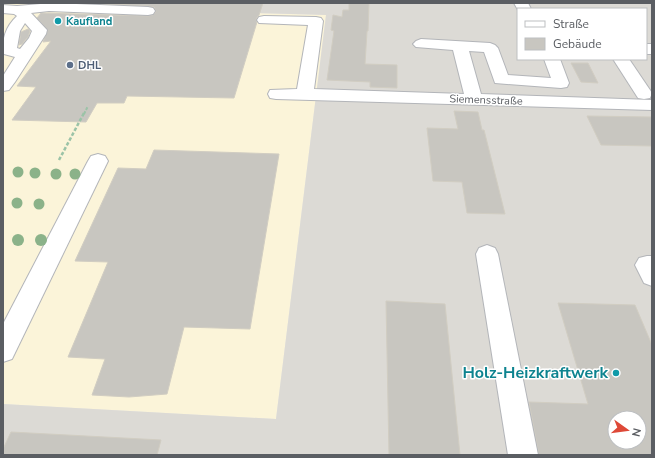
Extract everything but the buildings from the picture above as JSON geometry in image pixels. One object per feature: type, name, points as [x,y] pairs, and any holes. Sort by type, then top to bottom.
[{"type":"street","points":[[15,12],[49,7],[148,11]]},
{"type":"street","points":[[3,86],[13,76],[22,59],[38,36],[40,30],[15,12]]},
{"type":"street","points":[[15,12],[19,20],[13,28],[9,51],[22,59]]},
{"type":"street","points":[[269,23],[316,21],[313,95]]},
{"type":"street","points":[[421,44],[490,48],[502,80],[561,83],[552,60]]},
{"type":"street","points":[[460,47],[474,100]]},
{"type":"street","points":[[622,60],[648,100]]},
{"type":"street","name":"Siemensstraße","points":[[276,94],[474,100],[648,100]]},
{"type":"street","points":[[3,350],[98,161]]},
{"type":"street","points":[[487,254],[523,455]]},
{"type":"street","points":[[652,265],[647,265],[652,276]]},
{"type":"path","points":[[59,160],[88,106]]},
{"type":"shaded area","points":[[3,3],[188,3],[185,11],[326,15],[276,419],[3,404]]},
{"type":"shaded area","points":[[188,3],[652,3],[652,455],[3,455],[3,404],[276,419],[326,15],[184,11]]},
{"type":"place","name":"Kaufland","points":[[58,21]]},
{"type":"place","name":"DHL","points":[[70,65]]},
{"type":"place","name":"Holz-Heizkraftwerk","points":[[616,373]]}]
